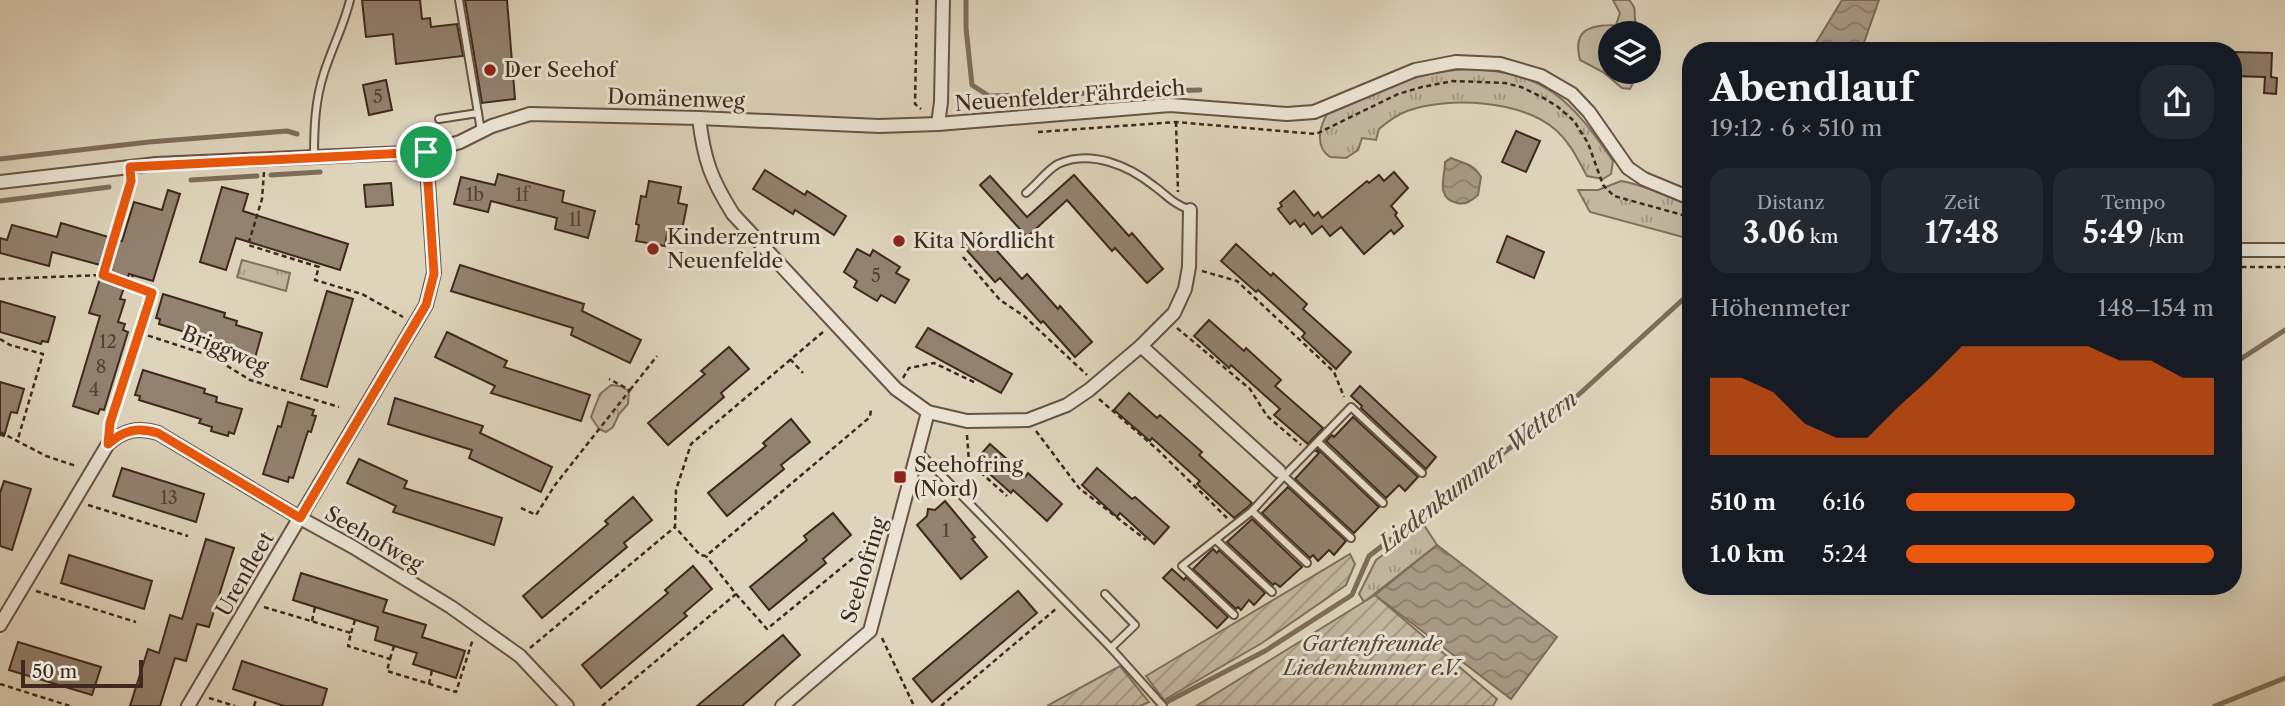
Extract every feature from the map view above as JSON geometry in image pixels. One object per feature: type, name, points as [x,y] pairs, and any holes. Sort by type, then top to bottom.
[{"type":"street","points":[[938,124],[943,0]]},
{"type":"street","name":"Neuenfelder Fährdeich","points":[[938,124],[1170,105],[1287,114],[1314,112],[1415,70],[1456,62],[1500,64],[1541,76],[1572,94],[1589,111],[1628,168],[1644,179],[1682,195]]},
{"type":"street","name":"Domänenweg","points":[[0,182],[130,167],[426,152],[460,142],[481,131],[530,114],[879,126],[938,124]]},
{"type":"street","points":[[699,118],[703,151],[715,186],[733,214],[896,389],[928,412],[967,421],[1028,420],[1067,405],[1093,387],[1141,346],[1174,313],[1185,289],[1189,267],[1190,210]]},
{"type":"street","name":"Urenfleet","points":[[188,706],[426,305],[434,274],[426,152]]},
{"type":"street","points":[[2242,250],[2285,250]]},
{"type":"street","points":[[1141,346],[1282,474]]},
{"type":"street","name":"Seehofring","points":[[782,706],[870,631],[928,412]]},
{"type":"street","name":"Seehofweg","points":[[108,444],[129,430],[144,429],[158,433],[353,547],[478,625],[520,656],[567,706]]},
{"type":"street","points":[[0,625],[108,444]]},
{"type":"lane","points":[[314,157],[319,92],[347,17],[350,0]]},
{"type":"lane","points":[[459,0],[481,131]]},
{"type":"lane","points":[[439,119],[478,113]]},
{"type":"lane","points":[[1026,193],[1058,164],[1087,158],[1112,162],[1135,173],[1174,204],[1190,210]]},
{"type":"lane","points":[[1234,615],[1182,566],[1252,511],[1282,474],[1309,452],[1351,407],[1422,474]]},
{"type":"lane","points":[[1318,442],[1383,503]]},
{"type":"lane","points":[[918,451],[1111,648],[1163,706]]},
{"type":"lane","points":[[1282,474],[1351,538]]},
{"type":"lane","points":[[1252,511],[1307,563]]},
{"type":"lane","points":[[1216,540],[1272,592]]},
{"type":"lane","points":[[1105,594],[1135,625],[1111,648]]},
{"type":"path","points":[[917,0],[915,104],[938,124]]},
{"type":"path","points":[[1176,122],[1178,193],[1190,210]]},
{"type":"path","points":[[263,159],[262,199],[248,245],[319,267],[315,280],[362,294],[403,317]]},
{"type":"path","points":[[103,275],[131,181],[130,167]]},
{"type":"path","points":[[1601,179],[1614,196],[1682,214]]},
{"type":"path","points":[[963,257],[1000,300],[1024,316],[1234,525]]},
{"type":"path","points":[[1189,267],[1237,281],[1334,372],[1349,410]]},
{"type":"path","points":[[2242,267],[2285,267]]},
{"type":"path","points":[[0,279],[103,275],[152,293],[110,423],[108,444]]},
{"type":"path","points":[[130,285],[133,275]]},
{"type":"path","points":[[1168,320],[1250,389],[1267,416],[1309,452]]},
{"type":"path","points":[[833,323],[691,443],[676,489],[675,527],[700,555],[706,556],[767,629],[879,536]]},
{"type":"path","name":"Briggweg","points":[[139,333],[211,356],[250,380],[339,407]]},
{"type":"path","points":[[0,339],[10,345],[43,354],[17,442]]},
{"type":"path","points":[[521,508],[536,515],[555,485],[657,356]]},
{"type":"path","points":[[790,359],[803,373]]},
{"type":"path","points":[[896,389],[909,368],[934,363],[976,383]]},
{"type":"path","points":[[609,379],[630,390]]},
{"type":"path","points":[[706,556],[870,417],[871,409]]},
{"type":"path","points":[[1028,420],[1079,488],[1146,540]]},
{"type":"path","points":[[967,421],[969,462],[1007,496]]},
{"type":"path","points":[[0,432],[46,456],[93,472]]},
{"type":"path","points":[[75,501],[188,536]]},
{"type":"path","points":[[520,656],[675,527]]},
{"type":"path","points":[[23,587],[136,622]]},
{"type":"path","points":[[602,706],[736,594]]},
{"type":"path","points":[[941,706],[1065,601]]},
{"type":"path","points":[[251,603],[351,634]]},
{"type":"path","points":[[312,621],[315,607]]},
{"type":"path","points":[[355,620],[348,646],[390,659]]},
{"type":"path","points":[[394,646],[387,671],[456,692],[478,625]]},
{"type":"path","points":[[870,631],[881,638],[914,706]]},
{"type":"path","points":[[429,684],[432,670]]},
{"type":"path","points":[[0,684],[70,706]]},
{"type":"path","points":[[195,694],[235,706]]},
{"type":"path","points":[[254,706],[257,697]]},
{"type":"green space","points":[[1613,0],[1629,0],[1635,9],[1636,21],[1617,21],[1620,13]]},
{"type":"green space","points":[[1598,26],[1598,69],[1580,60],[1578,50],[1581,35]]},
{"type":"green space","points":[[1467,69],[1517,76],[1554,93],[1583,121],[1613,161],[1611,174],[1603,179],[1587,176],[1574,152],[1557,131],[1525,113],[1485,104],[1443,103],[1407,111],[1379,129],[1376,140],[1362,138],[1358,150],[1346,158],[1330,157],[1322,148],[1320,131],[1327,114],[1407,80]]},
{"type":"green space","points":[[1617,84],[1632,84],[1630,89]]},
{"type":"green space","points":[[1621,181],[1682,201],[1682,237],[1590,212],[1578,190],[1598,190]]},
{"type":"green space","points":[[242,260],[290,273],[286,291],[237,277]]},
{"type":"green space","points":[[611,385],[629,391],[628,404],[613,427],[606,432],[599,429],[591,417],[600,394]]},
{"type":"green space","points":[[1424,525],[1437,545],[1364,602],[1359,594],[1376,560]]},
{"type":"green space","points":[[1350,554],[1355,564],[1346,585],[1262,643],[1164,700],[1146,676]]},
{"type":"green space","name":"Gartenfreunde Liedenkummer e.V.","points":[[1375,595],[1497,699],[1493,706],[1196,706]]},
{"type":"green space","points":[[1120,666],[1149,702],[1140,706],[1047,706]]},
{"type":"water","points":[[1842,0],[1879,0],[1864,42],[1816,42]]},
{"type":"water","points":[[1451,158],[1471,166],[1481,177],[1478,195],[1466,203],[1450,200],[1444,192],[1445,162]]},
{"type":"water","points":[[1437,545],[1557,637],[1511,699],[1375,595]]},
{"type":"building","points":[[362,0],[420,0],[422,19],[430,18],[431,27],[457,24],[463,56],[396,64],[393,34],[366,37]]},
{"type":"building","points":[[465,0],[507,0],[515,99],[482,103]]},
{"type":"building","points":[[2242,52],[2272,53],[2271,77],[2277,78],[2276,94],[2264,93],[2265,77],[2242,76]]},
{"type":"building","points":[[386,80],[392,110],[369,115],[363,85]]},
{"type":"building","points":[[1516,131],[1540,141],[1526,172],[1502,162]]},
{"type":"building","points":[[765,170],[805,195],[807,191],[846,216],[834,235],[795,210],[793,214],[753,189]]},
{"type":"building","points":[[1394,172],[1408,188],[1391,206],[1403,226],[1394,234],[1391,230],[1364,254],[1341,227],[1330,236],[1322,226],[1312,234],[1304,223],[1300,227],[1295,220],[1290,224],[1278,209],[1282,206],[1280,203],[1294,191],[1314,216],[1318,212],[1322,218],[1367,181],[1369,183],[1379,175],[1384,181]]},
{"type":"building","points":[[498,174],[564,191],[562,202],[595,211],[588,238],[555,229],[557,218],[491,201],[488,212],[454,204],[461,177],[495,185]]},
{"type":"building","points":[[1074,175],[1129,236],[1132,233],[1163,269],[1147,283],[1115,248],[1112,251],[1067,200],[1027,237],[980,185],[990,176],[1027,217]]},
{"type":"building","points":[[649,181],[681,187],[678,203],[687,205],[682,230],[668,228],[665,246],[636,241],[641,196],[646,197]]},
{"type":"building","points":[[391,183],[393,205],[366,207],[364,185]]},
{"type":"building","points":[[222,187],[248,194],[243,211],[348,244],[340,270],[236,238],[226,270],[200,262]]},
{"type":"building","points":[[168,190],[180,194],[153,281],[129,274],[120,299],[125,300],[118,322],[125,324],[123,330],[128,332],[104,410],[100,409],[98,414],[73,406],[100,316],[89,313],[104,266],[52,252],[49,266],[0,253],[0,238],[7,240],[12,225],[57,237],[61,223],[122,241],[134,202],[162,210]]},
{"type":"building","points":[[981,233],[1022,279],[1027,274],[1092,342],[1075,357],[1000,278],[995,282],[964,247]]},
{"type":"building","points":[[1507,236],[1544,252],[1534,278],[1497,262]]},
{"type":"building","points":[[1236,244],[1307,304],[1303,309],[1351,352],[1336,369],[1302,337],[1305,333],[1221,261]]},
{"type":"building","points":[[857,249],[870,256],[873,250],[900,267],[896,273],[909,280],[895,303],[881,295],[877,301],[854,287],[857,281],[844,272]]},
{"type":"building","points":[[460,265],[584,304],[582,311],[641,340],[630,363],[571,335],[573,328],[451,291]]},
{"type":"building","points":[[327,291],[353,299],[327,387],[301,379]]},
{"type":"building","points":[[163,294],[225,313],[224,317],[237,321],[236,325],[262,333],[255,358],[249,356],[248,360],[232,355],[233,351],[219,347],[221,343],[159,324],[160,319],[156,318]]},
{"type":"building","points":[[0,301],[55,317],[48,342],[42,341],[41,344],[0,332]]},
{"type":"building","points":[[1209,320],[1244,351],[1246,348],[1281,380],[1275,386],[1323,428],[1308,444],[1274,415],[1280,409],[1194,336]]},
{"type":"building","points":[[928,328],[1012,374],[1001,393],[916,347]]},
{"type":"building","points":[[447,332],[507,361],[504,367],[590,395],[581,421],[491,393],[495,386],[435,357]]},
{"type":"building","points":[[729,347],[749,369],[721,393],[724,397],[668,445],[648,423],[705,374],[701,371]]},
{"type":"building","points":[[143,370],[205,389],[204,393],[217,397],[216,402],[242,409],[234,434],[229,432],[228,436],[211,431],[212,427],[199,423],[201,419],[139,400],[140,396],[135,395]]},
{"type":"building","points":[[0,382],[24,389],[17,413],[11,412],[4,436],[0,435]]},
{"type":"building","points":[[1360,386],[1436,457],[1426,469],[1351,396]]},
{"type":"building","points":[[1129,393],[1157,418],[1160,415],[1202,452],[1199,455],[1252,503],[1234,518],[1197,484],[1200,481],[1152,438],[1150,441],[1114,410]]},
{"type":"building","points":[[395,398],[483,426],[480,433],[552,467],[541,492],[469,458],[472,450],[388,424]]},
{"type":"building","points":[[288,402],[314,410],[312,415],[316,416],[311,432],[308,431],[293,478],[289,477],[288,482],[263,474]]},
{"type":"building","points":[[1353,417],[1418,477],[1405,491],[1399,485],[1386,498],[1326,441],[1332,435],[1334,437]]},
{"type":"building","points":[[791,419],[810,442],[781,465],[784,469],[727,516],[708,493],[766,446],[763,443]]},
{"type":"building","points":[[990,444],[1062,504],[1047,521],[975,461]]},
{"type":"building","points":[[1318,449],[1379,507],[1354,533],[1295,479],[1319,453],[1316,451]]},
{"type":"building","points":[[359,459],[407,481],[404,488],[502,518],[494,545],[393,512],[396,506],[347,483]]},
{"type":"building","points":[[122,468],[204,494],[196,522],[113,496]]},
{"type":"building","points":[[1097,468],[1169,527],[1154,544],[1120,513],[1117,517],[1082,485]]},
{"type":"building","points":[[4,481],[31,489],[12,550],[0,546],[0,493]]},
{"type":"building","points":[[1288,487],[1346,541],[1334,555],[1329,550],[1318,561],[1313,555],[1310,558],[1262,513]]},
{"type":"building","points":[[633,497],[652,520],[624,543],[627,547],[542,618],[523,596],[608,524],[605,521]]},
{"type":"building","points":[[945,501],[975,537],[972,539],[987,557],[961,579],[917,525],[927,516],[928,509],[935,510]]},
{"type":"building","points":[[833,513],[851,535],[823,559],[826,563],[769,610],[750,587],[807,540],[804,536]]},
{"type":"building","points":[[1252,519],[1302,567],[1280,587],[1275,583],[1273,585],[1227,542]]},
{"type":"building","points":[[206,539],[234,548],[209,627],[197,624],[186,661],[175,658],[160,706],[130,706],[148,649],[159,653],[170,615],[182,619]]},
{"type":"building","points":[[1213,549],[1217,553],[1219,550],[1265,593],[1254,605],[1249,600],[1241,610],[1238,607],[1236,609],[1193,569]]},
{"type":"building","points":[[69,555],[152,581],[144,609],[61,583]]},
{"type":"building","points":[[693,566],[712,589],[684,613],[687,616],[601,688],[582,665],[668,593],[665,590]]},
{"type":"building","points":[[1172,569],[1184,580],[1186,577],[1228,617],[1217,628],[1163,578]]},
{"type":"building","points":[[301,573],[387,600],[383,612],[426,625],[422,637],[465,651],[456,678],[413,664],[417,653],[375,640],[378,627],[293,600]]},
{"type":"building","points":[[1018,591],[1037,613],[932,702],[913,679]]},
{"type":"building","points":[[783,635],[800,655],[742,706],[697,706]]},
{"type":"building","points":[[18,642],[101,667],[92,695],[9,670]]},
{"type":"building","points":[[242,661],[327,689],[322,706],[284,706],[233,689]]},
{"type":"waterway","points":[[966,0],[972,85],[989,96],[1200,90]]},
{"type":"waterway","points":[[0,159],[149,142],[287,131],[297,134]]},
{"type":"waterway","points":[[271,175],[320,172]]},
{"type":"waterway","points":[[191,180],[257,176]]},
{"type":"waterway","points":[[0,201],[109,187]]},
{"type":"waterway","name":"Liedenkummer Wettern","points":[[1159,706],[1265,651],[1352,595],[1369,556],[1575,398],[1682,300]]},
{"type":"waterway","points":[[2242,358],[2285,330]]},
{"type":"waterway","points":[[2215,706],[2285,678]]},
{"type":"place","name":"Der Seehof","points":[[490,70]]},
{"type":"place","name":"Kita Nordlicht","points":[[899,241]]},
{"type":"place","name":"Kinderzentrum Neuenfelde","points":[[653,249]]},
{"type":"place","name":"Seehofring (Nord)","points":[[900,477]]},
{"type":"route","points":[[426,152],[434,274],[426,305],[300,518],[158,433],[144,429],[129,430],[108,444],[110,423],[152,293],[103,275],[131,181],[130,167],[426,152]]}]
